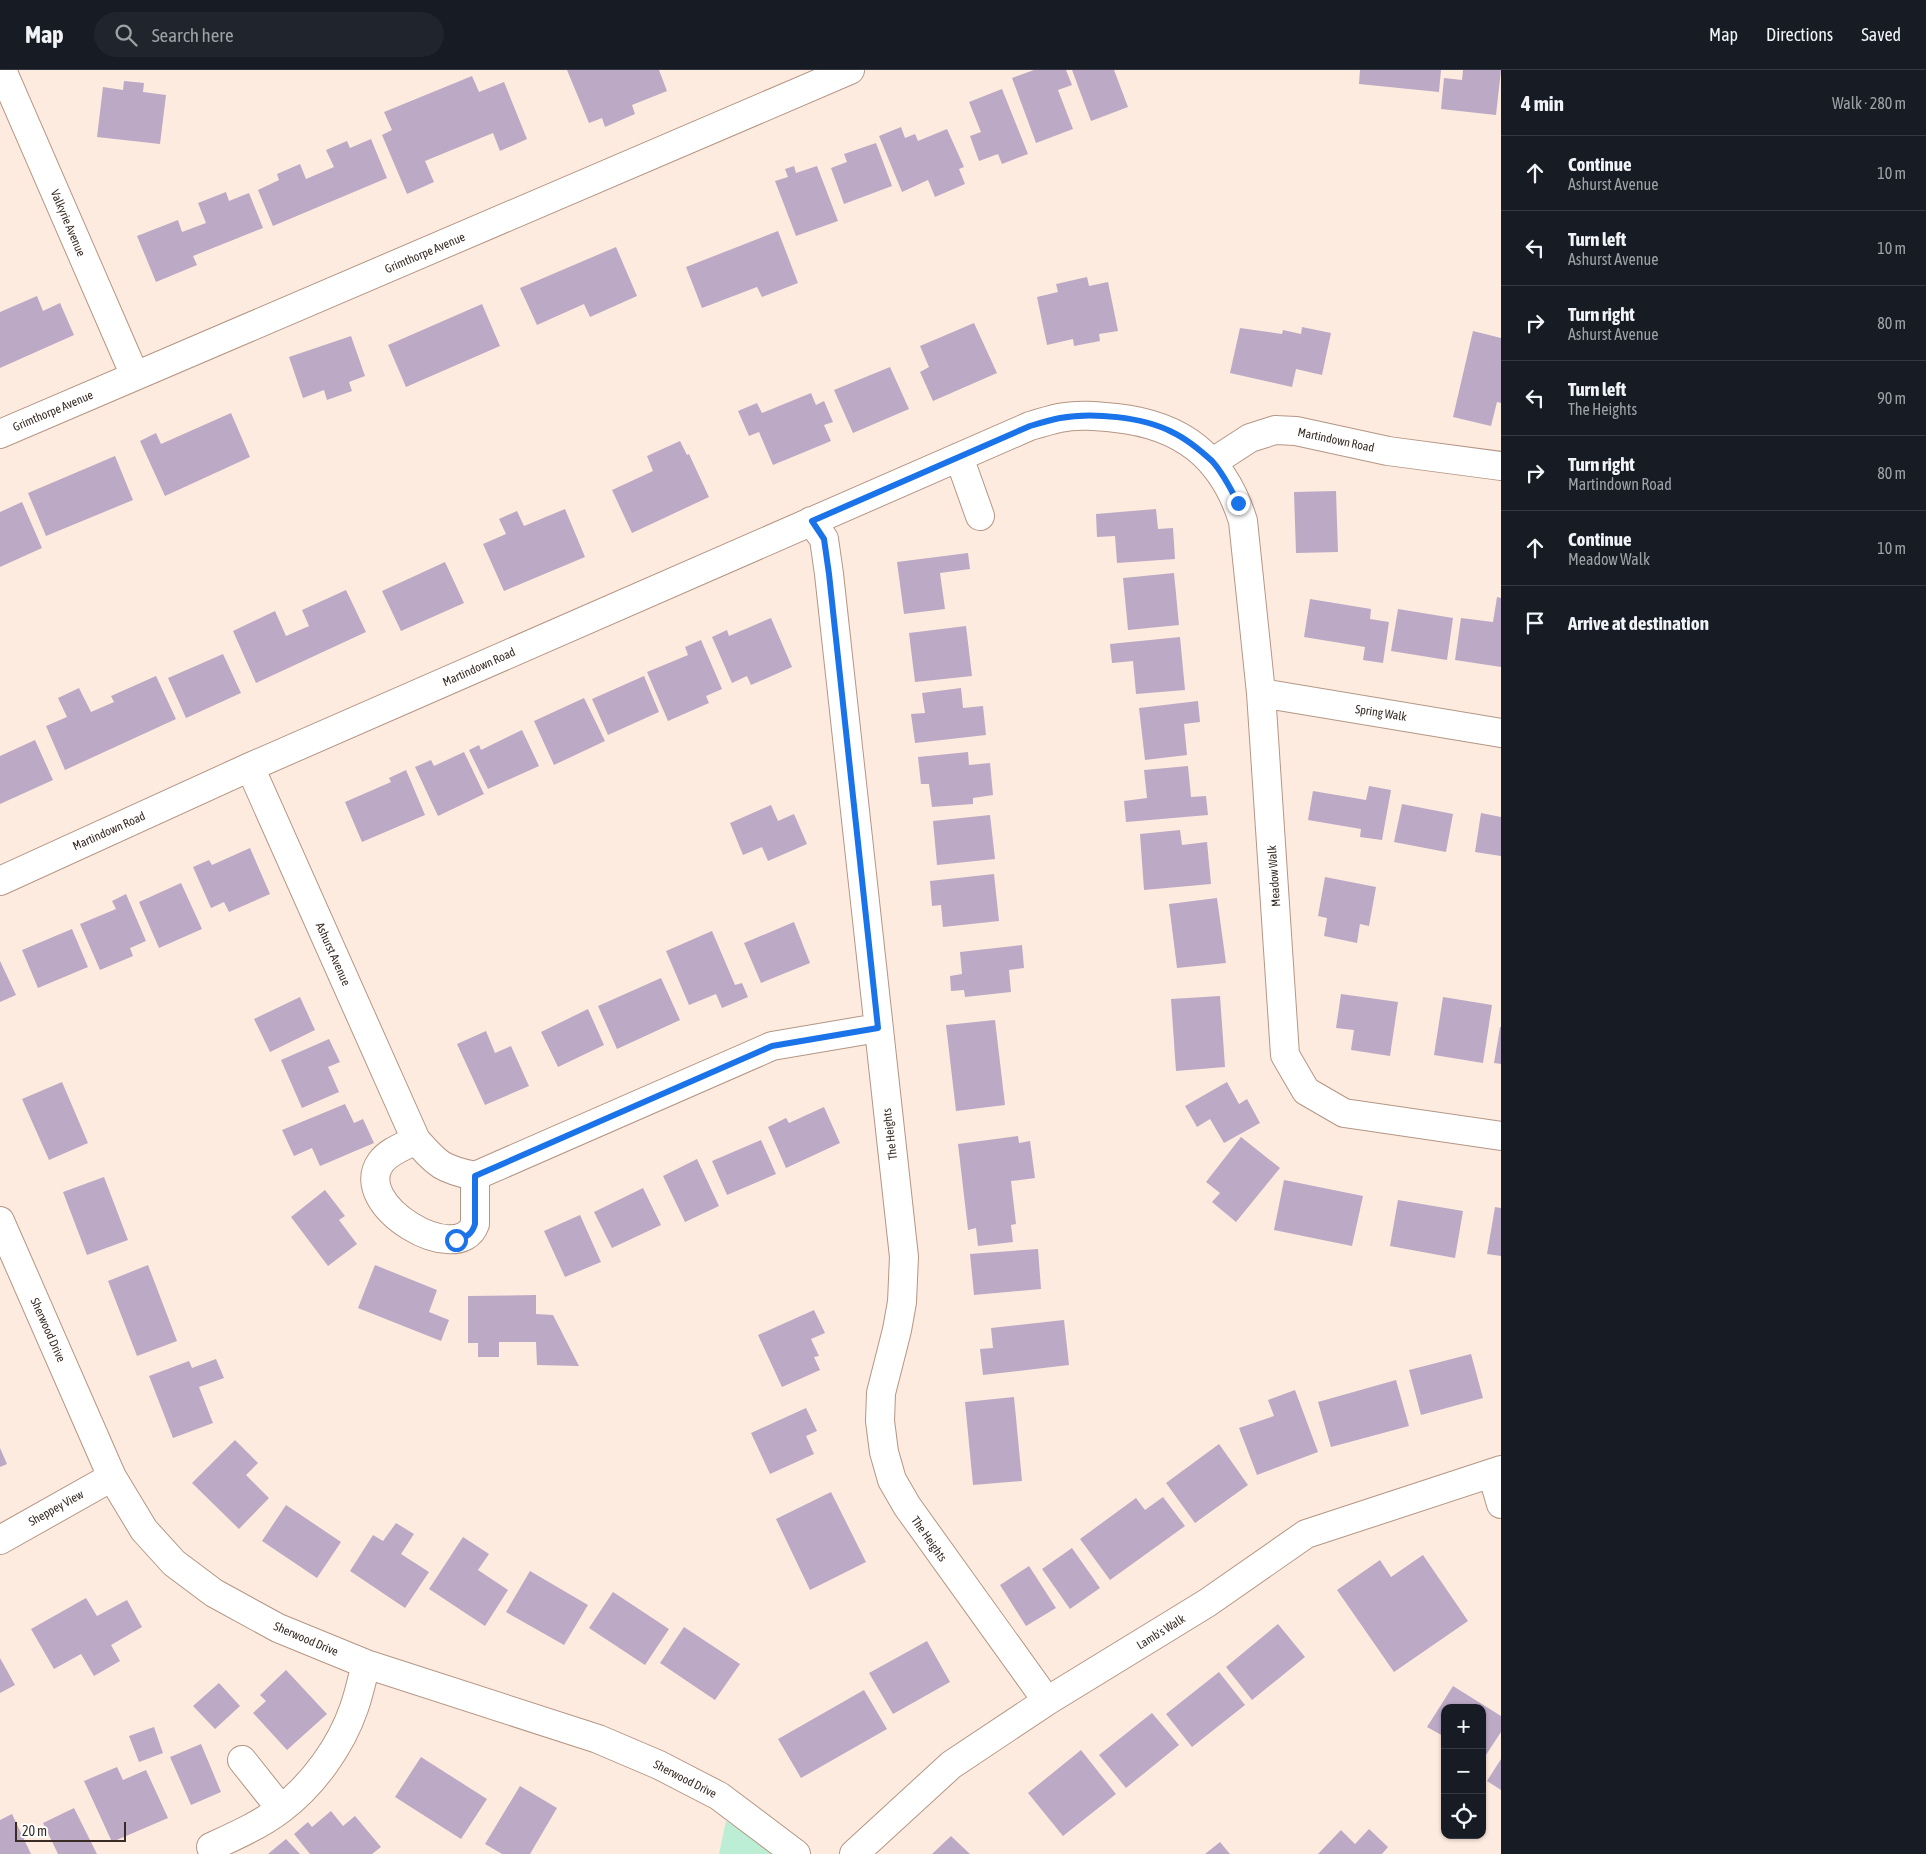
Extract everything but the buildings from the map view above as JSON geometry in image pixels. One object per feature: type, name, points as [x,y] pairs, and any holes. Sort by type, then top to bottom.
[{"type":"street","name":"Valkyrie Avenue","points":[[2,70],[135,376]]},
{"type":"street","name":"Grimthorpe Avenue","points":[[0,434],[850,70]]},
{"type":"street","name":"Martindown Road","points":[[0,881],[250,767],[1030,426],[1061,418],[1095,416],[1129,420],[1172,431],[1190,442],[1213,462],[1250,438],[1275,430],[1296,431],[1388,450],[1501,466]]},
{"type":"street","points":[[959,457],[980,516]]},
{"type":"street","name":"Meadow Walk","points":[[1213,462],[1227,482],[1238,503],[1243,521],[1261,693],[1285,1054],[1306,1091],[1344,1113],[1501,1136]]},
{"type":"street","name":"The Heights","points":[[812,521],[824,539],[829,574],[904,1257],[902,1302],[899,1321],[881,1394],[880,1421],[884,1452],[892,1480],[907,1506],[936,1549],[1047,1701]]},
{"type":"street","name":"Spring Walk","points":[[1261,693],[1501,733]]},
{"type":"street","name":"Ashurst Avenue","points":[[250,767],[416,1140],[436,1161],[452,1171],[475,1176]]},
{"type":"street","points":[[416,1140],[396,1150],[380,1162],[374,1179],[378,1193],[389,1210],[417,1230],[443,1240],[456,1240],[466,1237],[472,1232],[475,1224],[475,1176],[772,1046],[878,1028]]},
{"type":"street","name":"Sherwood Drive","points":[[0,1221],[112,1477],[144,1530],[174,1563],[214,1593],[278,1628],[366,1664],[598,1739],[659,1765],[719,1796],[796,1854]]},
{"type":"street","points":[[1496,1472],[1501,1504]]},
{"type":"street","name":"Lamb's Walk","points":[[854,1854],[952,1765],[1047,1701],[1207,1603],[1306,1534],[1496,1472]]},
{"type":"street","name":"Sheppey View","points":[[0,1540],[112,1477]]},
{"type":"street","points":[[211,1847],[254,1826],[281,1809],[303,1790],[320,1770],[340,1738],[354,1709],[366,1664]]},
{"type":"street","points":[[242,1760],[281,1809]]},
{"type":"green space","points":[[726,1821],[763,1842],[776,1854],[719,1854]]},
{"type":"route","points":[[456,1240],[466,1237],[472,1232],[475,1224],[475,1176],[772,1046],[878,1028],[829,574],[824,539],[812,521],[1030,426],[1061,418],[1095,416],[1150,424],[1172,431],[1190,442],[1213,462],[1227,482],[1238,503]]}]
